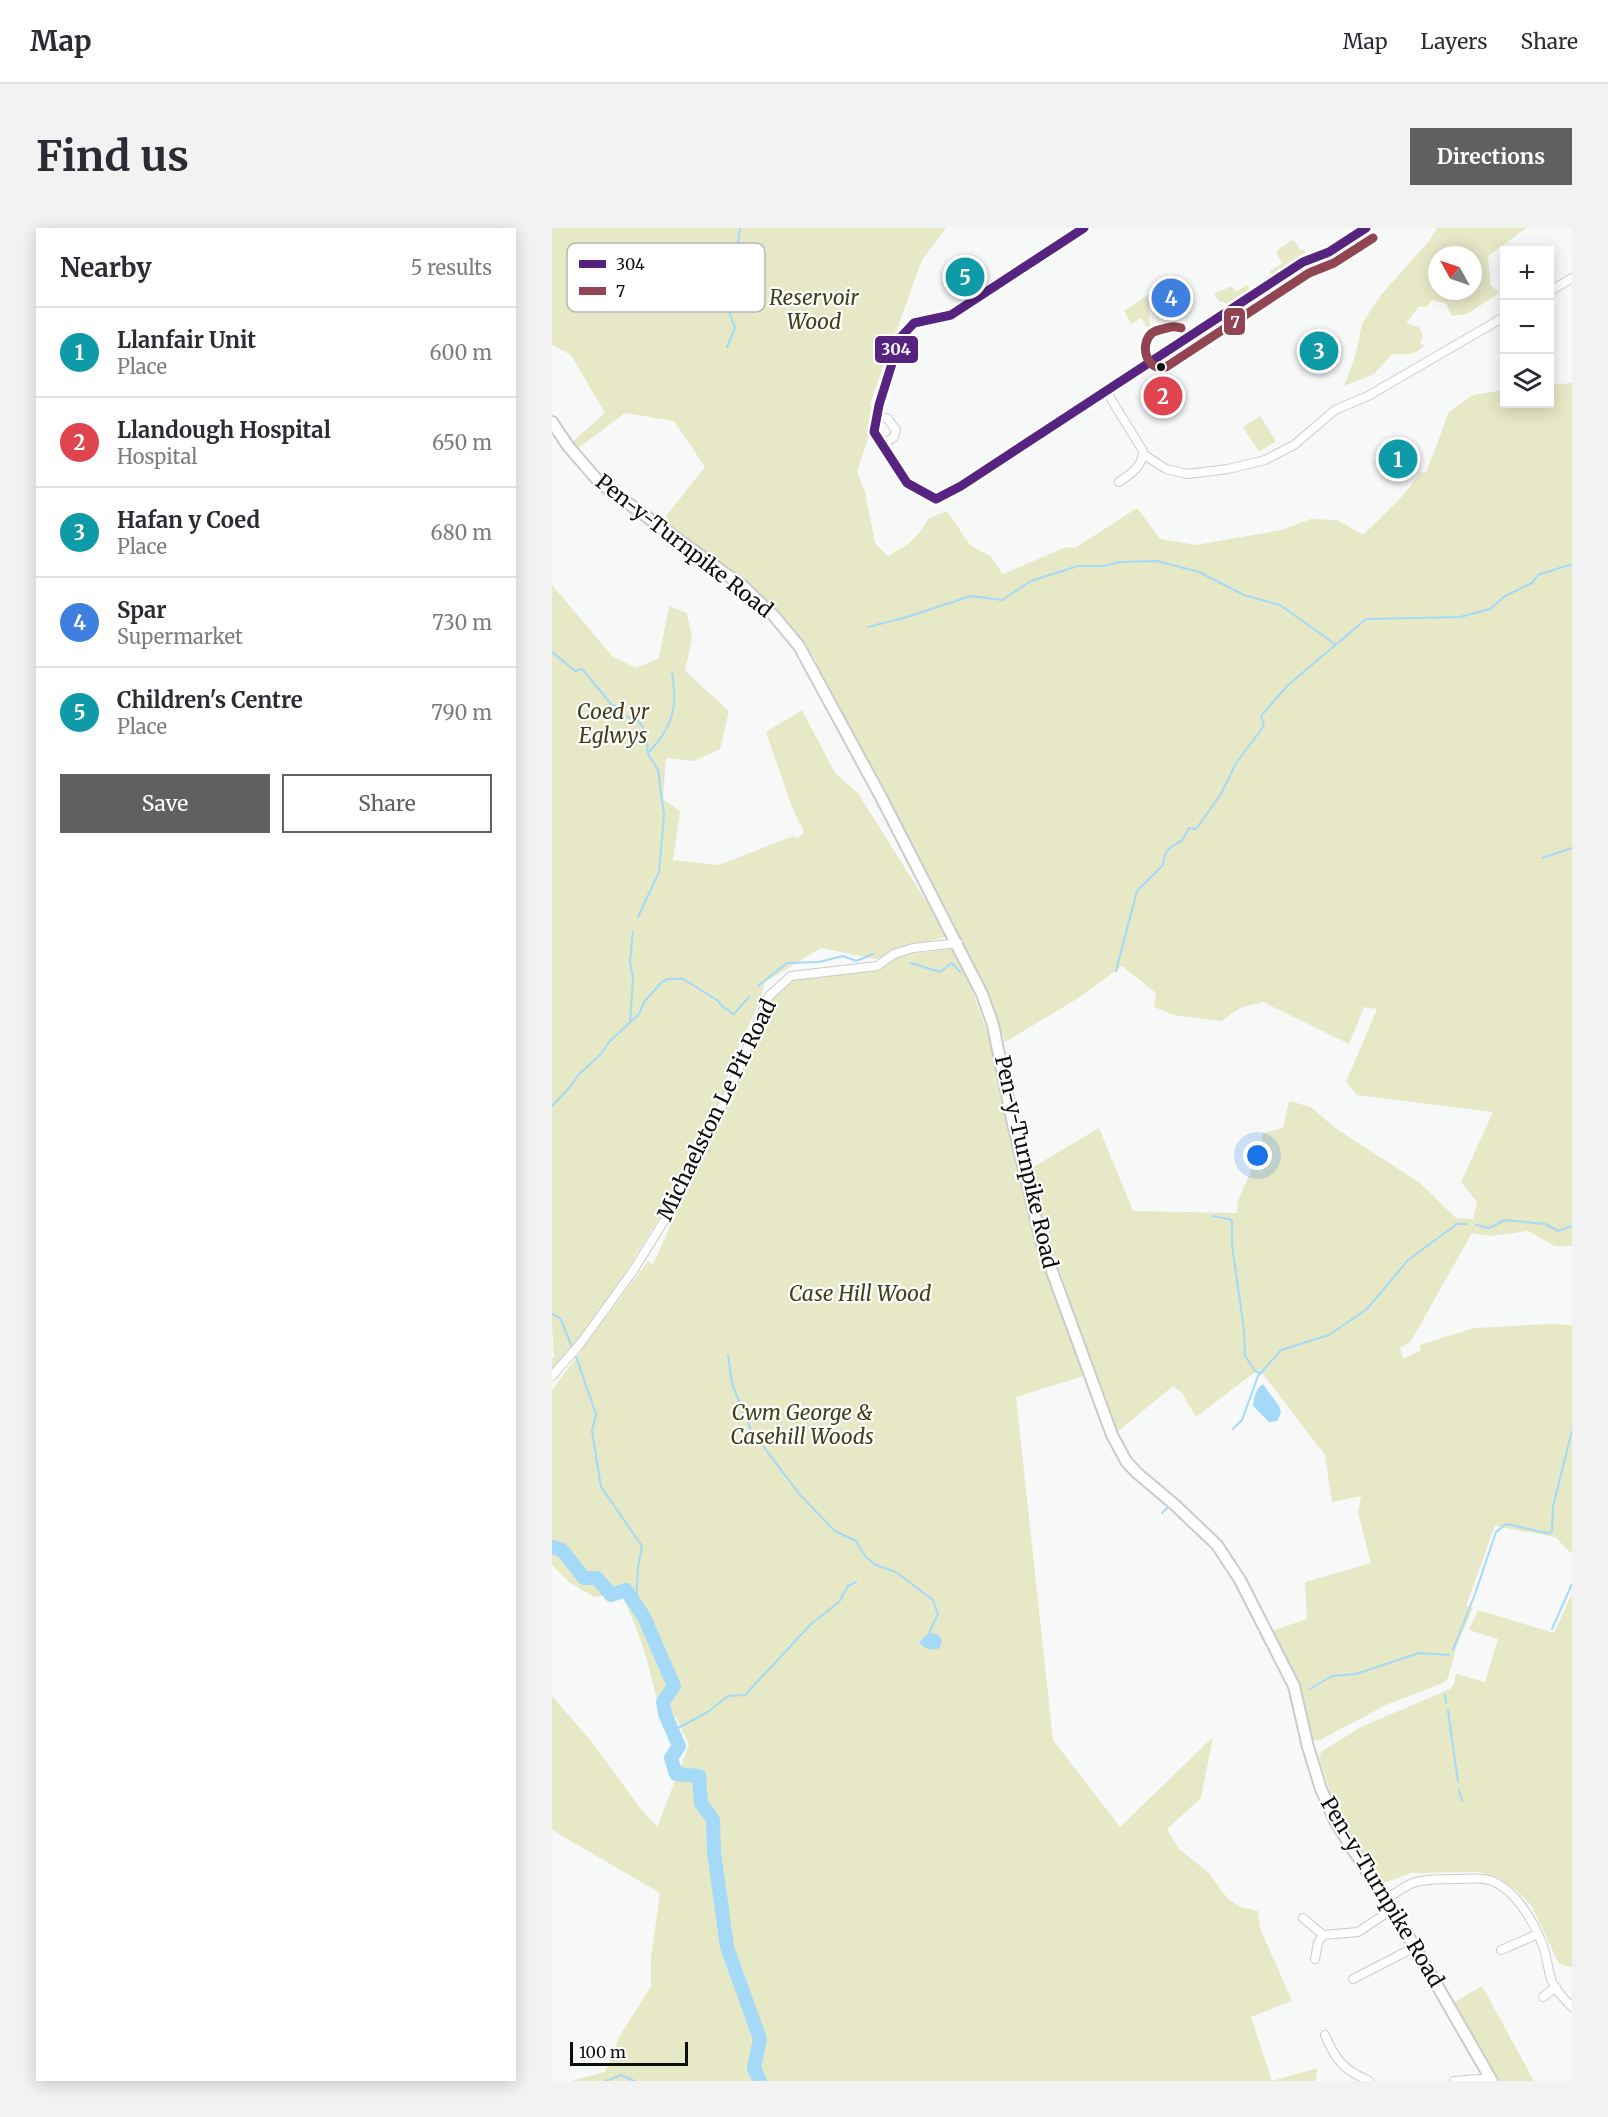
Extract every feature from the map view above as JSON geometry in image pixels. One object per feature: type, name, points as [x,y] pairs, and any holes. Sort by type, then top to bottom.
[{"type":"street","points":[[1084,228],[951,315],[914,323],[900,338],[874,432],[907,483],[936,499],[966,483],[1303,262],[1329,252],[1366,228]]},
{"type":"street","points":[[1554,289],[1572,278]]},
{"type":"street","points":[[1143,454],[1166,469],[1187,474],[1228,469],[1265,460],[1298,442],[1335,410],[1368,396],[1500,319]]},
{"type":"street","points":[[1106,392],[1142,447],[1143,454],[1138,467],[1119,482]]},
{"type":"street","points":[[877,418],[887,418],[896,430],[894,437],[882,445]]},
{"type":"street","name":"Pen-y-Turnpike Road","points":[[552,422],[568,446],[600,483],[744,587],[774,616],[799,646],[958,944],[982,994],[993,1025],[1012,1119],[1042,1244],[1112,1435],[1131,1467],[1175,1504],[1217,1545],[1240,1580],[1294,1686],[1308,1747],[1321,1789],[1335,1821],[1415,1947],[1491,2080]]},
{"type":"street","name":"Michaelston Le Pit Road","points":[[552,1376],[580,1344],[633,1271],[678,1198],[728,1094],[769,996],[791,976],[877,966],[894,954],[913,948],[958,944]]},
{"type":"street","points":[[1303,1918],[1323,1935],[1358,1932],[1388,1905],[1406,1884],[1416,1881],[1489,1880],[1520,1903],[1538,1934],[1556,1987],[1572,2007]]},
{"type":"street","points":[[1501,1950],[1538,1934]]},
{"type":"street","points":[[1315,1959],[1318,1943],[1323,1935]]},
{"type":"street","points":[[1353,1979],[1415,1947]]},
{"type":"street","points":[[1543,1997],[1556,1987]]},
{"type":"street","points":[[1325,2035],[1333,2052],[1350,2072],[1369,2081]]},
{"type":"street","points":[[1454,2081],[1491,2080]]},
{"type":"green space","name":"Reservoir Wood","points":[[552,228],[946,228],[922,260],[870,404],[875,418],[857,471],[865,492],[875,543],[888,556],[908,544],[929,518],[947,511],[970,545],[990,556],[1003,574],[1066,547],[1075,548],[1137,508],[1160,539],[1196,545],[1282,530],[1311,519],[1337,520],[1363,535],[1401,497],[1420,472],[1426,473],[1449,412],[1473,395],[1500,391],[1500,408],[1554,408],[1554,385],[1572,383],[1572,1246],[1555,1246],[1528,1231],[1491,1236],[1472,1233],[1411,1341],[1400,1348],[1403,1359],[1421,1350],[1420,1345],[1474,1328],[1572,1325],[1572,1554],[1555,1537],[1495,1526],[1466,1606],[1473,1608],[1457,1645],[1448,1678],[1443,1683],[1388,1704],[1318,1741],[1312,1739],[1303,1706],[1302,1690],[1271,1631],[1307,1619],[1305,1582],[1371,1563],[1358,1513],[1361,1496],[1332,1502],[1325,1455],[1259,1369],[1196,1417],[1182,1393],[1173,1386],[1116,1433],[1049,1240],[1030,1169],[1099,1128],[1133,1211],[1237,1213],[1238,1200],[1259,1154],[1263,1133],[1283,1128],[1289,1101],[1311,1107],[1335,1128],[1420,1183],[1456,1218],[1473,1219],[1477,1202],[1461,1182],[1493,1112],[1357,1095],[1346,1082],[1377,1009],[1364,1007],[1349,1044],[1263,1002],[1242,1007],[1221,1021],[1173,1015],[1154,1007],[1156,993],[1122,966],[1080,997],[1005,1042],[983,985],[815,666],[816,660],[777,610],[673,529],[666,516],[705,467],[674,421],[625,413],[573,452],[568,446],[605,413],[571,355],[552,345]]},
{"type":"green space","points":[[1437,228],[1526,228],[1488,256],[1490,284],[1499,293],[1467,314],[1452,316],[1446,303],[1432,300],[1427,307],[1419,307],[1406,323],[1419,327],[1423,335],[1420,343],[1425,345],[1410,354],[1392,354],[1374,374],[1344,386],[1355,357],[1362,324],[1380,296],[1430,240]]},
{"type":"green space","points":[[1292,240],[1301,251],[1304,249],[1305,253],[1272,276],[1269,272],[1282,263],[1277,250]]},
{"type":"green space","points":[[1347,247],[1350,250],[1344,254],[1346,257],[1340,257],[1333,262],[1327,261],[1289,285],[1293,276]]},
{"type":"green space","points":[[1247,285],[1250,290],[1228,304],[1219,301],[1214,294],[1232,286],[1236,292]]},
{"type":"green space","points":[[1151,293],[1150,323],[1154,332],[1151,333],[1141,318],[1131,324],[1124,311]]},
{"type":"green space","points":[[1265,295],[1275,295],[1216,333],[1213,329]]},
{"type":"green space","points":[[1260,416],[1276,441],[1259,452],[1243,427]]},
{"type":"green space","name":"Coed yr Eglwys","points":[[552,585],[613,657],[636,668],[659,658],[669,606],[687,613],[692,638],[685,671],[729,711],[720,749],[694,761],[666,758],[663,799],[680,811],[673,860],[718,865],[794,836],[797,839],[804,832],[792,807],[766,732],[802,710],[835,773],[857,792],[948,936],[875,959],[821,948],[765,982],[760,1001],[727,1078],[720,1108],[668,1203],[626,1272],[552,1375],[552,1358],[554,1358],[552,1325]]},
{"type":"green space","name":"Case Hill Wood","points":[[951,949],[961,960],[992,1045],[1010,1132],[1036,1217],[1043,1262],[1087,1375],[1016,1397],[1053,1740],[1120,1827],[1213,1737],[1201,1798],[1167,1829],[1179,1849],[1208,1872],[1227,1898],[1240,1907],[1258,1911],[1260,1928],[1292,2001],[1251,2017],[1272,2081],[570,2081],[605,2072],[619,2037],[651,1986],[651,1958],[660,1893],[552,1830],[552,1696],[591,1741],[640,1808],[657,1827],[689,1745],[676,1717],[662,1722],[640,1639],[620,1592],[594,1597],[569,1582],[552,1565],[552,1390],[648,1261],[653,1265],[769,999],[792,978],[877,968],[894,956]]},
{"type":"green space","points":[[1572,1593],[1572,1967],[1559,1964],[1531,1905],[1516,1890],[1500,1879],[1479,1872],[1411,1873],[1381,1884],[1334,1804],[1319,1757],[1322,1751],[1363,1726],[1450,1689],[1454,1684],[1456,1674],[1485,1682],[1498,1639],[1469,1630],[1478,1610],[1554,1633]]},
{"type":"green space","points":[[1482,1986],[1534,2081],[1497,2081],[1453,2003]]},
{"type":"green space","points":[[1317,2068],[1316,2081],[1272,2081]]},
{"type":"water","points":[[1263,1384],[1279,1406],[1281,1413],[1277,1421],[1269,1422],[1253,1406],[1255,1394]]},
{"type":"water","points":[[929,1633],[937,1634],[942,1639],[940,1648],[928,1649],[919,1642]]},
{"type":"waterway","points":[[738,243],[740,228]]},
{"type":"waterway","points":[[727,347],[735,328],[730,312]]},
{"type":"waterway","points":[[868,627],[971,596],[1002,600],[1031,581],[1078,566],[1157,561],[1199,572],[1244,595],[1280,605],[1335,644]]},
{"type":"waterway","points":[[1116,971],[1137,891],[1163,865],[1168,850],[1182,841],[1189,828],[1196,829],[1221,794],[1236,763],[1264,726],[1261,716],[1287,686],[1366,619],[1460,617],[1490,609],[1505,596],[1532,583],[1538,575],[1572,564]]},
{"type":"waterway","points":[[552,652],[575,671],[582,669],[612,705],[617,706],[625,716],[638,720],[646,732],[648,754],[658,770],[664,815],[659,872],[638,917]]},
{"type":"waterway","points":[[648,753],[663,734],[672,716],[674,706],[672,672]]},
{"type":"waterway","points":[[1542,858],[1572,848]]},
{"type":"waterway","points":[[630,1022],[633,979],[630,962],[633,932]]},
{"type":"waterway","points":[[758,986],[787,963],[819,962],[843,956],[856,961],[873,954]]},
{"type":"waterway","points":[[911,963],[940,972],[952,963],[960,972]]},
{"type":"waterway","points":[[552,1106],[579,1074],[600,1055],[609,1042],[639,1014],[644,1002],[662,982],[668,979],[683,979],[717,1000],[734,1014],[749,997]]},
{"type":"waterway","points":[[1213,1216],[1232,1220],[1232,1245],[1244,1330],[1245,1356],[1255,1371],[1260,1373]]},
{"type":"waterway","points":[[1476,1225],[1489,1228],[1505,1220],[1545,1224],[1558,1231],[1572,1226]]},
{"type":"waterway","points":[[1233,1429],[1242,1420],[1258,1376],[1281,1350],[1329,1335],[1367,1309],[1408,1260],[1457,1224],[1466,1224]]},
{"type":"waterway","points":[[552,1314],[560,1318],[573,1349]]},
{"type":"waterway","points":[[575,1354],[596,1414],[592,1431],[601,1487],[642,1546],[638,1567],[636,1605]]},
{"type":"waterway","points":[[728,1355],[732,1384],[751,1430],[800,1495],[835,1531],[856,1541],[865,1556],[876,1565],[896,1572],[933,1600],[938,1614],[929,1633]]},
{"type":"waterway","points":[[1453,1650],[1496,1532],[1506,1524],[1547,1533],[1552,1532],[1553,1506],[1572,1431]]},
{"type":"waterway","points":[[1162,1513],[1167,1508]]},
{"type":"waterway","points":[[552,1547],[562,1550],[584,1578],[597,1578],[611,1595],[626,1590],[644,1617],[674,1686],[663,1702],[665,1714],[679,1746],[671,1758],[676,1774],[699,1776],[701,1803],[713,1820],[714,1852],[727,1947],[760,2039],[754,2068],[760,2081]]},
{"type":"waterway","points":[[672,1731],[708,1712],[728,1696],[745,1695],[811,1624],[839,1602],[848,1586],[856,1582]]},
{"type":"waterway","points":[[1552,1629],[1572,1584]]},
{"type":"waterway","points":[[1310,1689],[1332,1676],[1356,1674],[1419,1653],[1449,1655]]},
{"type":"waterway","points":[[1445,1695],[1446,1703]]},
{"type":"waterway","points":[[1448,1710],[1458,1782]]},
{"type":"waterway","points":[[1459,1790],[1462,1801]]},
{"type":"waterway","points":[[606,2081],[621,2075],[634,2081]]},
{"type":"transit line","name":"304","points":[[1084,228],[951,315],[914,323],[900,338],[879,405],[874,432],[907,483],[936,499],[961,486],[1303,262],[1329,252],[1366,228]]},
{"type":"transit line","name":"7","points":[[1181,328],[1172,327],[1152,333],[1145,350],[1149,361],[1159,367],[1166,367],[1309,273],[1334,263],[1373,238]]},
{"type":"place","name":"Children's Centre","points":[[965,277]]},
{"type":"place","name":"Spar","points":[[1171,298]]},
{"type":"place","name":"Hafan y Coed","points":[[1319,351]]},
{"type":"place","name":"Llandough Hospital","points":[[1163,396]]},
{"type":"place","name":"Llanfair Unit","points":[[1398,459]]},
{"type":"park label","name":"Cwm George & Casehill Woods","points":[[802,1425]]}]
